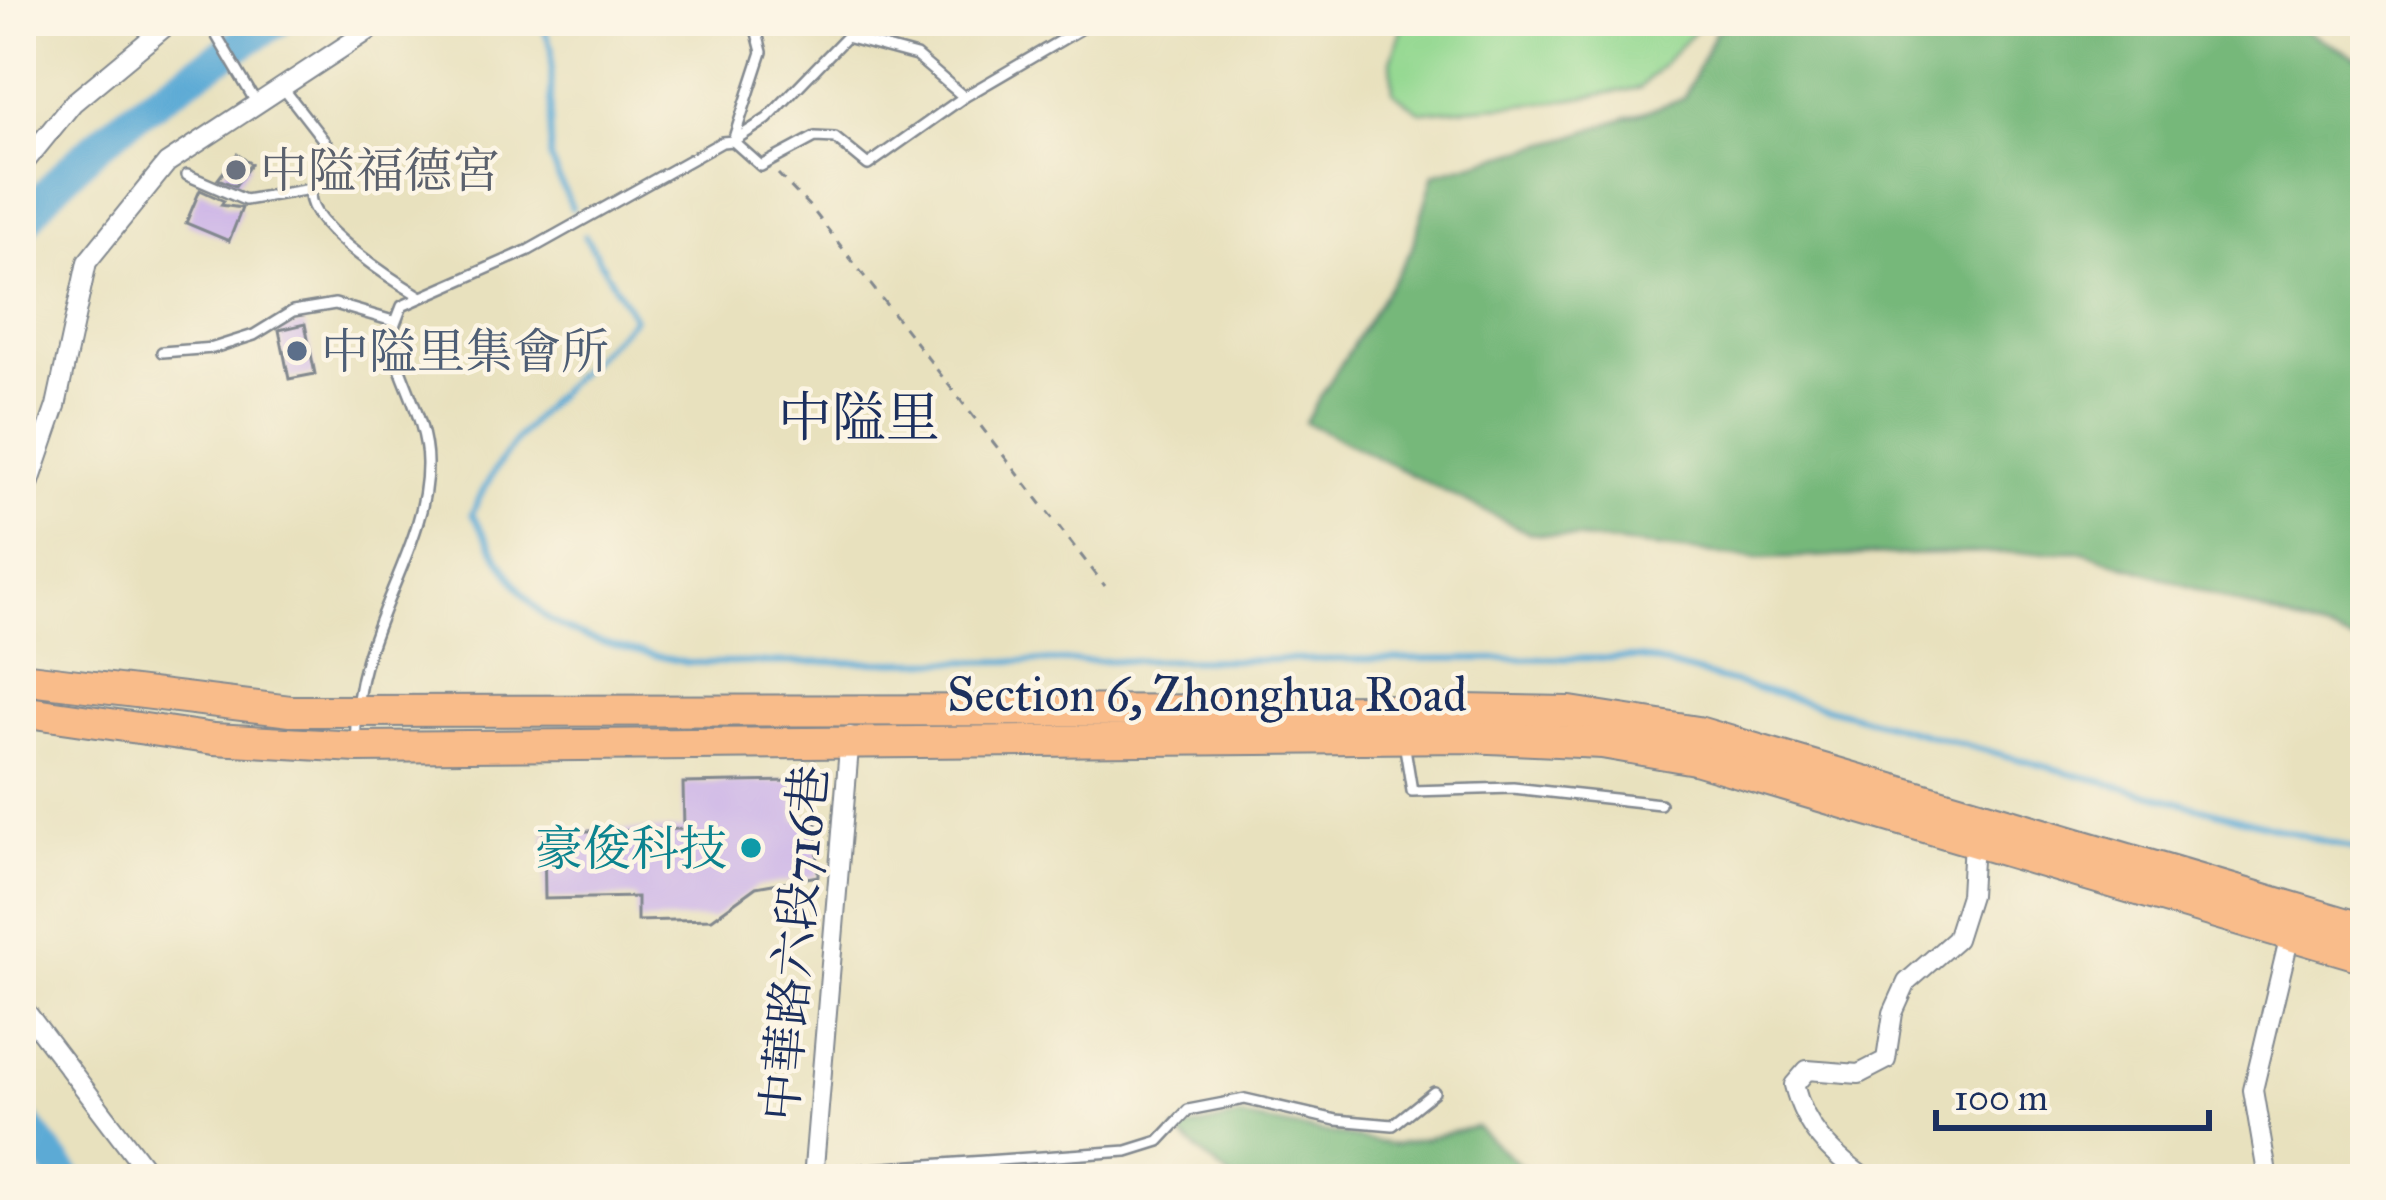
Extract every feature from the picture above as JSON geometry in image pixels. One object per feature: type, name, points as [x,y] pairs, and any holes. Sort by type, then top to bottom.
[{"type":"main road","name":"Section 6, Zhonghua Road","points":[[21,678],[209,705],[355,712],[851,727],[1533,738],[1654,751],[1747,773],[1973,842],[2365,929]]},
{"type":"main road","name":"Section 6, Zhonghua Road","points":[[21,711],[214,739],[357,747],[1464,710],[1608,716],[1745,745],[2242,905],[2290,935],[2365,957]]},
{"type":"street","points":[[21,167],[73,103],[172,21]]},
{"type":"street","points":[[21,508],[56,406],[87,262],[166,163],[383,21]]},
{"type":"street","name":"中華路六段716巷","points":[[813,1176],[851,727]]},
{"type":"street","points":[[1866,1179],[1826,1150],[1800,1108],[1794,1084],[1807,1070],[1859,1074],[1886,1060],[1894,1012],[1907,982],[1956,938],[1970,895],[1973,842]]},
{"type":"street","points":[[2268,1179],[2253,1090],[2290,935]]},
{"type":"street","points":[[21,1005],[153,1179]]},
{"type":"lane","points":[[208,21],[257,104]]},
{"type":"lane","points":[[733,141],[762,52],[754,21]]},
{"type":"lane","points":[[733,141],[761,166],[815,137],[835,138],[868,165],[964,97],[1094,21]]},
{"type":"lane","points":[[357,747],[355,712],[377,619],[426,488],[421,423],[394,354],[393,321],[402,307],[529,250],[722,142],[733,141],[767,119],[846,37],[916,56],[964,97]]},
{"type":"lane","points":[[283,88],[328,146],[311,189],[317,213],[336,233],[420,296]]},
{"type":"lane","points":[[187,175],[244,200],[311,189]]},
{"type":"lane","points":[[162,352],[213,348],[254,335],[292,311],[335,304],[393,321]]},
{"type":"lane","points":[[1404,737],[1412,791],[1513,788],[1660,804]]},
{"type":"lane","points":[[813,1176],[1126,1151],[1159,1141],[1188,1110],[1245,1099],[1336,1120],[1393,1125],[1434,1092]]},
{"type":"path","points":[[767,163],[825,226],[1105,586]]},
{"type":"green space","points":[[1404,21],[1704,21],[1640,88],[1553,102],[1421,112],[1393,92],[1391,61]]},
{"type":"green space","points":[[1737,21],[2287,21],[2365,62],[2365,646],[2083,551],[1755,558],[1529,533],[1305,422],[1411,251],[1434,174],[1567,138],[1684,98],[1715,32]]},
{"type":"green space","points":[[1239,1117],[1394,1145],[1476,1127],[1536,1179],[1232,1179],[1175,1131]]},
{"type":"building","name":"中隘福德宮","points":[[237,154],[251,164],[235,186],[218,179]]},
{"type":"building","points":[[200,190],[224,201],[221,205],[242,208],[229,241],[186,223]]},
{"type":"building","name":"中隘里集會所","points":[[305,324],[315,374],[289,379],[279,330]]},
{"type":"building","points":[[795,781],[795,820],[817,819],[818,876],[756,887],[712,919],[637,921],[637,897],[545,899],[544,832],[684,829],[683,783]]},
{"type":"waterway","points":[[21,226],[75,165],[138,112],[277,21]]},
{"type":"waterway","points":[[541,21],[552,49],[550,159],[572,208]]},
{"type":"waterway","points":[[585,236],[634,318],[522,433],[472,514],[529,600],[551,621],[583,636],[687,663],[1641,658],[2365,852]]},
{"type":"waterway","points":[[21,1120],[67,1179]]},
{"type":"place","name":"中隘福德宮","points":[[236,170]]},
{"type":"place","name":"中隘里集會所","points":[[297,351]]},
{"type":"place","name":"豪俊科技","points":[[751,848]]},
{"type":"district","name":"中隘里","points":[[859,417]]}]
